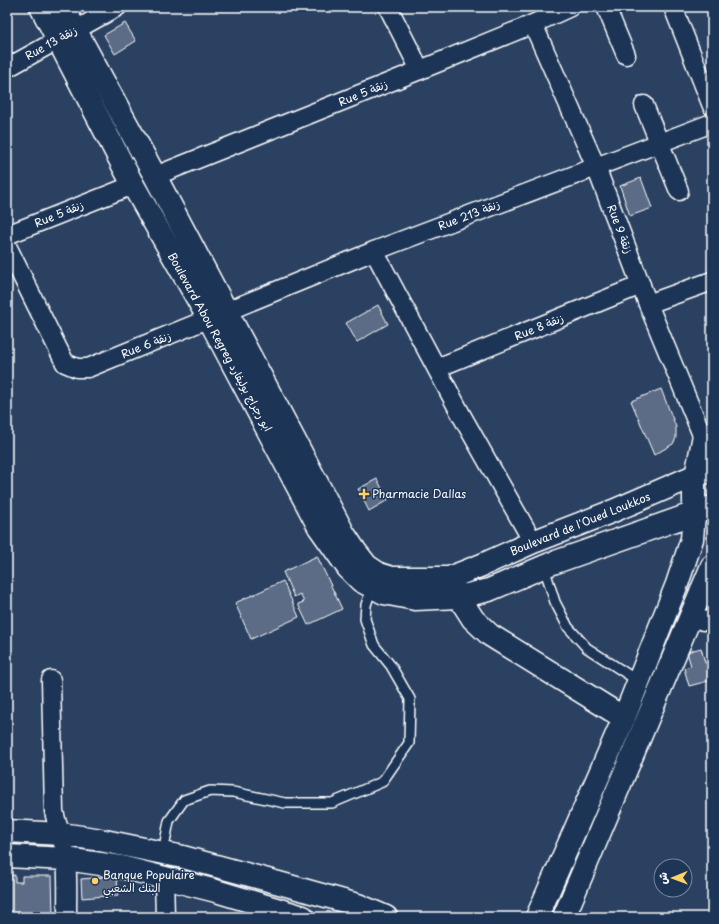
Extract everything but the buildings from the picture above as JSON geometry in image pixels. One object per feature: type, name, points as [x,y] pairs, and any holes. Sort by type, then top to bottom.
[{"type":"main road","name":"Boulevard Abou Regreg ابو رجراج بوليفارد","points":[[41,7],[67,34],[155,176],[218,315],[319,527],[348,568],[361,581],[372,587],[384,593],[415,599],[459,598]]},
{"type":"main road","name":"Boulevard Abou Regreg ابو رجراج بوليفارد","points":[[63,7],[67,34],[133,185],[218,315],[344,534],[356,552],[367,566],[379,574],[392,578],[449,578]]},
{"type":"main road","name":"Boulevard de l'Oued Loukkos","points":[[449,578],[703,473]]},
{"type":"main road","points":[[537,917],[624,718],[677,584],[703,511],[703,473]]},
{"type":"main road","points":[[459,598],[489,590],[544,567],[703,511]]},
{"type":"main road","points":[[564,917],[712,566]]},
{"type":"main road","points":[[449,578],[459,598],[473,619],[490,635],[624,718]]},
{"type":"main road","points":[[7,831],[61,834],[95,839],[182,857],[358,905],[386,917]]},
{"type":"main road","points":[[7,856],[66,859],[121,867],[216,891],[303,917]]},
{"type":"street","name":"Rue 13 زنقة","points":[[7,68],[117,7]]},
{"type":"street","points":[[388,7],[420,70]]},
{"type":"street","points":[[606,7],[626,55]]},
{"type":"street","points":[[672,7],[712,106]]},
{"type":"street","name":"Rue 5 زنقة","points":[[155,176],[533,24],[562,9]]},
{"type":"street","name":"Rue 9 زنقة","points":[[533,24],[596,167],[648,304],[702,436],[712,456]]},
{"type":"street","points":[[644,105],[679,191]]},
{"type":"street","name":"Rue 213 زنقة","points":[[218,315],[374,251],[712,124]]},
{"type":"street","name":"Rue 5 زنقة","points":[[7,235],[133,185]]},
{"type":"street","name":"Rue 6 زنقة","points":[[7,246],[65,363],[77,368],[88,368],[218,315]]},
{"type":"street","points":[[374,251],[533,542]]},
{"type":"street","points":[[648,304],[712,280]]},
{"type":"street","name":"Rue 8 زنقة","points":[[437,368],[641,284]]},
{"type":"street","points":[[702,436],[703,473]]},
{"type":"street","points":[[691,616],[703,621],[712,620]]},
{"type":"street","points":[[51,680],[54,811],[61,834],[66,859],[67,917]]},
{"type":"street","points":[[164,877],[165,917]]},
{"type":"lane","points":[[544,567],[555,602],[568,627],[587,648],[638,681]]},
{"type":"lane","points":[[163,853],[169,821],[184,800],[210,791],[233,792],[285,803],[332,803],[382,782],[409,743],[410,699],[391,666],[374,645],[366,619],[366,605],[372,587]]},
{"type":"place","name":"Pharmacie Dallas","points":[[364,494]]},
{"type":"place","name":"Banque Populaire البنك الشعبي","points":[[95,881]]}]
